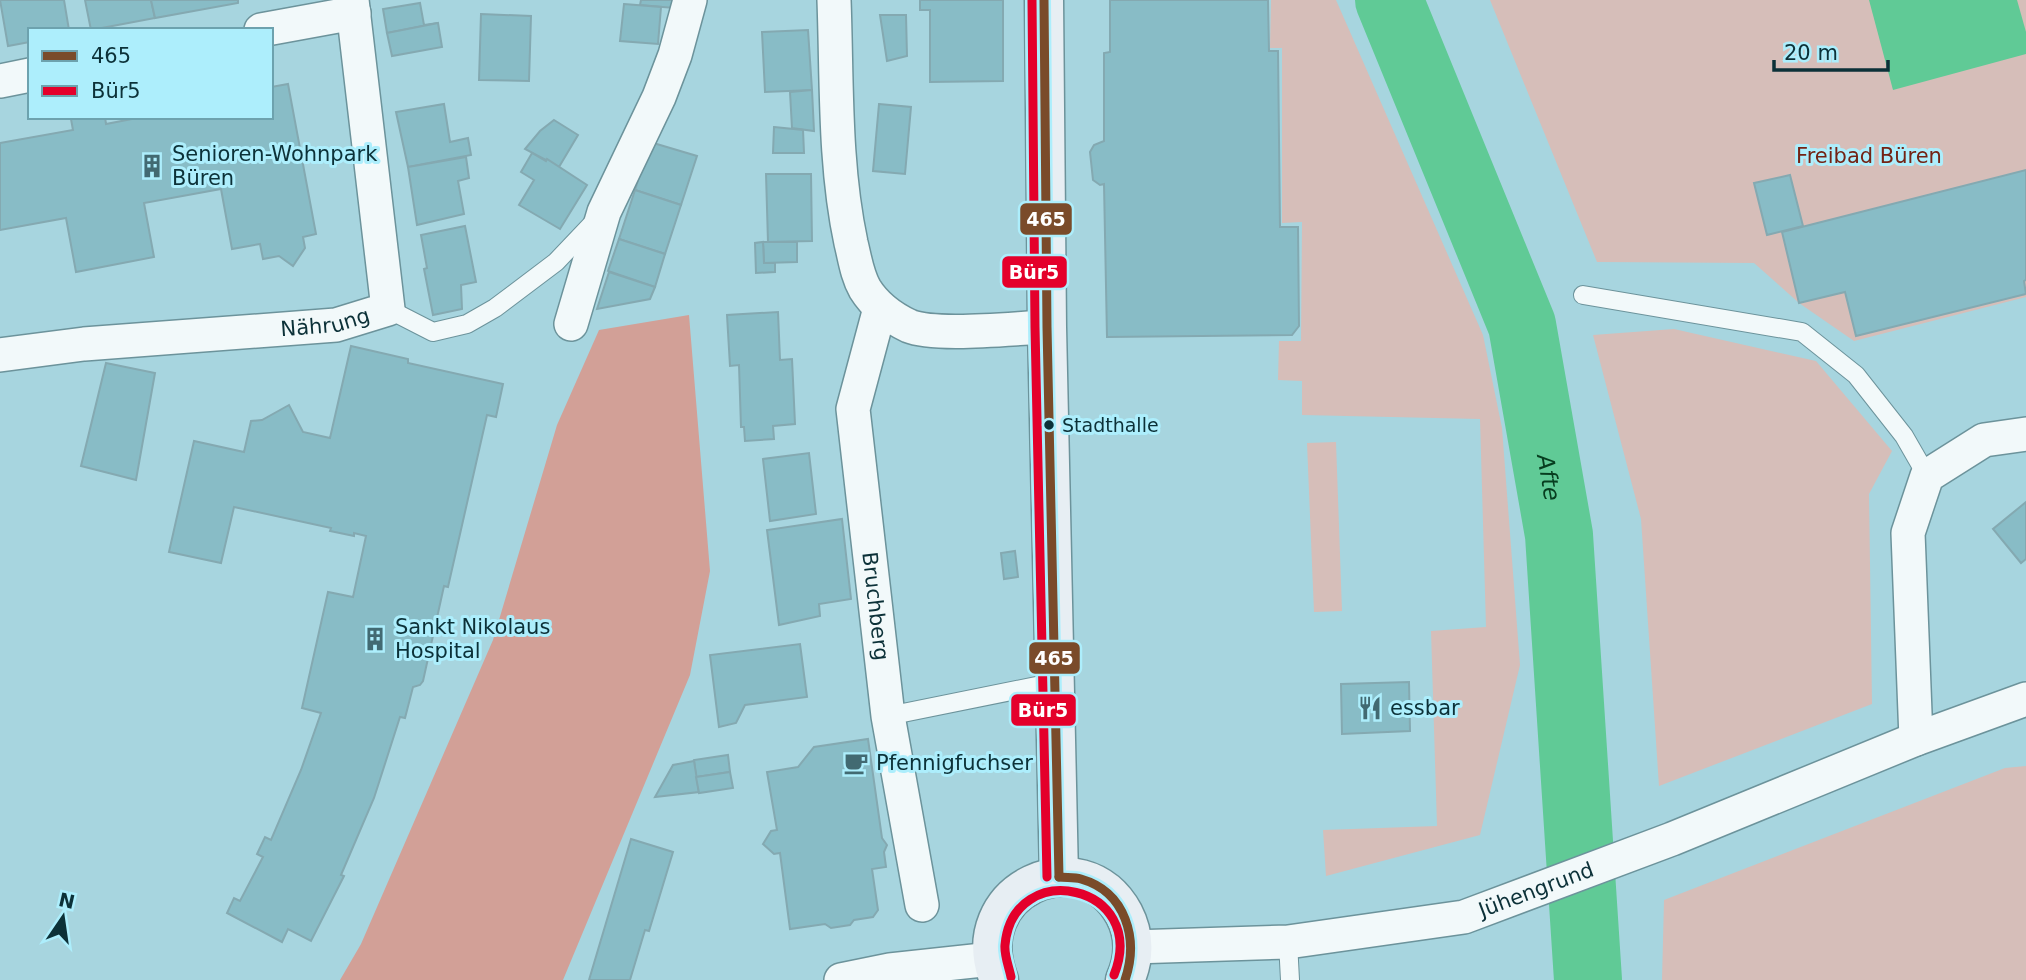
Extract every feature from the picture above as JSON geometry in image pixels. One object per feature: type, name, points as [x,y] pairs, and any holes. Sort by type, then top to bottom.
[{"type":"main road","points":[[1044,0],[1047,327],[1059,877]]},
{"type":"main road","points":[[996,970],[992,940],[997,920],[1007,903],[1031,885],[1059,877],[1082,879],[1102,889],[1119,905],[1130,925],[1129,963]]},
{"type":"street","name":"Nährung","points":[[571,324],[604,212],[659,97],[691,0]]},
{"type":"street","points":[[834,0],[841,180],[847,225],[857,269],[865,289],[880,308],[911,326],[939,331],[1047,327]]},
{"type":"street","points":[[269,28],[353,6],[388,309]]},
{"type":"street","points":[[0,81],[28,75]]},
{"type":"street","name":"Bruchberg","points":[[880,308],[853,409],[888,716],[922,905]]},
{"type":"street","name":"Nährung","points":[[0,355],[84,344],[336,325],[388,309]]},
{"type":"street","points":[[1916,739],[1908,533],[1927,476],[1984,440],[2026,433]]},
{"type":"street","name":"Jühengrund","points":[[1129,963],[1464,917],[1672,839],[1916,739],[2026,699]]},
{"type":"street","points":[[841,980],[890,970],[996,970]]},
{"type":"lane","name":"Nährung","points":[[388,309],[433,332],[467,324],[495,308],[556,262],[604,212]]},
{"type":"lane","points":[[1583,295],[1802,332],[1856,375],[1904,436],[1927,476]]},
{"type":"lane","points":[[888,716],[1056,682]]},
{"type":"lane","points":[[1288,942],[1290,980]]},
{"type":"green space","points":[[1271,0],[1336,0],[1483,335],[1502,428],[1520,665],[1480,835],[1326,876],[1323,830],[1437,826],[1431,631],[1486,627],[1480,419],[1302,415],[1302,381],[1278,380],[1279,341],[1301,341],[1302,222],[1282,223],[1282,48],[1270,48]]},
{"type":"green space","name":"Freibad Büren","points":[[1490,0],[2026,0],[2026,297],[1854,341],[1799,303],[1754,263],[1597,262]]},
{"type":"green space","points":[[1674,329],[1816,361],[1892,451],[1869,494],[1872,704],[1659,786],[1641,519],[1593,335]]},
{"type":"green space","points":[[1336,442],[1342,611],[1314,612],[1307,443]]},
{"type":"green space","points":[[2026,766],[2026,980],[1662,980],[1664,900],[2005,768]]},
{"type":"shaded area","points":[[1869,0],[2017,0],[2026,32],[2026,54],[1893,90]]},
{"type":"shaded area","points":[[689,315],[710,571],[690,675],[563,980],[340,980],[361,944],[493,640],[557,425],[599,330]]},
{"type":"building","points":[[0,0],[64,0],[69,28],[28,28],[28,42],[8,46]]},
{"type":"building","points":[[85,0],[151,0],[155,18],[91,28]]},
{"type":"building","points":[[151,0],[238,0],[238,3],[155,18]]},
{"type":"building","points":[[641,0],[675,0],[674,8],[640,5]]},
{"type":"building","points":[[920,0],[1003,0],[1003,81],[930,82],[930,10],[920,10]]},
{"type":"building","points":[[1110,0],[1268,0],[1269,51],[1278,51],[1280,227],[1298,227],[1299,326],[1292,335],[1107,337],[1104,184],[1100,185],[1093,180],[1090,152],[1094,145],[1104,141],[1104,53],[1110,52]]},
{"type":"building","points":[[420,3],[424,25],[438,23],[387,33],[383,9]]},
{"type":"building","points":[[624,4],[661,7],[658,44],[620,41]]},
{"type":"building","points":[[481,14],[531,16],[529,81],[479,80]]},
{"type":"building","points":[[880,15],[906,15],[907,56],[887,61]]},
{"type":"building","points":[[438,23],[442,47],[392,56],[387,33]]},
{"type":"building","points":[[808,30],[812,90],[765,92],[762,32]]},
{"type":"building","name":"Senioren-Wohnpark Büren","points":[[288,84],[316,234],[303,237],[305,248],[293,266],[279,256],[263,259],[260,244],[232,249],[221,189],[144,203],[154,257],[76,272],[66,218],[0,230],[0,143],[73,130],[71,119],[105,119],[106,124],[132,119],[273,119],[273,87]]},
{"type":"building","points":[[812,90],[814,131],[792,128],[790,92]]},
{"type":"building","points":[[444,104],[450,142],[468,138],[471,155],[408,167],[396,112]]},
{"type":"building","points":[[879,104],[911,107],[905,174],[873,171]]},
{"type":"building","points":[[554,120],[578,135],[559,167],[525,149],[540,131]]},
{"type":"building","points":[[774,127],[803,130],[804,153],[773,153]]},
{"type":"building","points":[[650,142],[697,156],[681,205],[635,190]]},
{"type":"building","points":[[532,153],[546,161],[547,159],[587,185],[560,229],[519,205],[534,180],[521,172]]},
{"type":"building","points":[[466,157],[469,178],[458,181],[464,214],[417,225],[408,167]]},
{"type":"building","name":"Freibad Büren","points":[[2026,170],[2026,294],[1856,336],[1845,292],[1799,303],[1782,232]]},
{"type":"building","points":[[766,174],[811,174],[812,241],[768,242]]},
{"type":"building","points":[[1790,175],[1803,226],[1767,235],[1754,183]]},
{"type":"building","points":[[635,190],[681,205],[665,254],[619,239]]},
{"type":"building","points":[[465,226],[476,282],[461,285],[462,309],[433,315],[421,235]]},
{"type":"building","points":[[619,239],[665,254],[655,287],[608,271]]},
{"type":"building","points":[[763,242],[797,242],[797,262],[764,263]]},
{"type":"building","points":[[763,242],[764,263],[775,263],[775,272],[756,273],[755,243]]},
{"type":"building","points":[[609,272],[655,287],[650,299],[597,309]]},
{"type":"building","points":[[778,312],[780,360],[792,359],[795,424],[773,426],[774,439],[745,441],[744,427],[741,427],[739,365],[730,366],[727,315]]},
{"type":"building","name":"Sankt Nikolaus Hospital","points":[[351,346],[408,359],[408,363],[503,384],[496,417],[487,415],[448,587],[444,586],[423,681],[413,687],[405,718],[400,717],[374,798],[341,875],[344,876],[311,941],[288,929],[282,942],[227,913],[234,898],[240,901],[263,857],[257,854],[265,837],[271,840],[301,770],[321,713],[302,708],[328,592],[353,597],[366,536],[330,531],[331,528],[234,507],[221,563],[169,552],[194,441],[244,452],[251,421],[262,420],[289,405],[303,432],[330,438]]},
{"type":"building","points":[[106,363],[155,373],[136,480],[81,466]]},
{"type":"building","points":[[809,453],[816,514],[770,521],[763,459]]},
{"type":"building","points":[[2026,502],[2026,559],[2021,563],[1993,529]]},
{"type":"building","points":[[842,519],[851,599],[819,604],[820,616],[779,625],[767,530]]},
{"type":"building","points":[[1015,551],[1018,577],[1004,579],[1001,553]]},
{"type":"building","points":[[800,644],[807,697],[745,705],[736,723],[719,727],[710,655]]},
{"type":"building","points":[[1409,682],[1410,731],[1342,734],[1341,684]]},
{"type":"building","points":[[868,739],[882,838],[887,845],[884,852],[886,867],[872,869],[878,910],[873,917],[854,920],[850,925],[831,928],[825,924],[790,929],[780,853],[774,854],[763,844],[771,831],[777,830],[767,772],[798,767],[814,747]]},
{"type":"building","points":[[728,755],[730,772],[696,777],[694,760]]},
{"type":"building","points":[[694,761],[699,792],[655,797],[673,765]]},
{"type":"building","points":[[730,772],[733,788],[699,793],[696,777]]},
{"type":"building","points":[[631,839],[673,852],[649,931],[645,930],[630,980],[589,980]]},
{"type":"waterway","name":"Afte","points":[[1389,0],[1522,325],[1559,535],[1588,980]]},
{"type":"transit line","name":"Bür5","points":[[1032,0],[1035,327],[1047,877]]},
{"type":"transit line","name":"465","points":[[1044,0],[1047,327],[1059,877]]},
{"type":"transit line","name":"465","points":[[1059,877],[1078,878],[1096,885],[1109,894],[1118,906],[1129,933],[1129,964],[1125,980]]},
{"type":"transit line","name":"Bür5","points":[[1011,977],[1005,945],[1013,917],[1030,899],[1052,891],[1076,892],[1097,902],[1113,919],[1120,944],[1114,975]]},
{"type":"place","name":"Senioren-Wohnpark Büren","points":[[152,166]]},
{"type":"place","name":"Stadthalle","points":[[1049,425]]},
{"type":"place","name":"Sankt Nikolaus Hospital","points":[[375,639]]},
{"type":"place","name":"essbar","points":[[1370,708]]},
{"type":"place","name":"Pfennigfuchser","points":[[856,763]]}]
